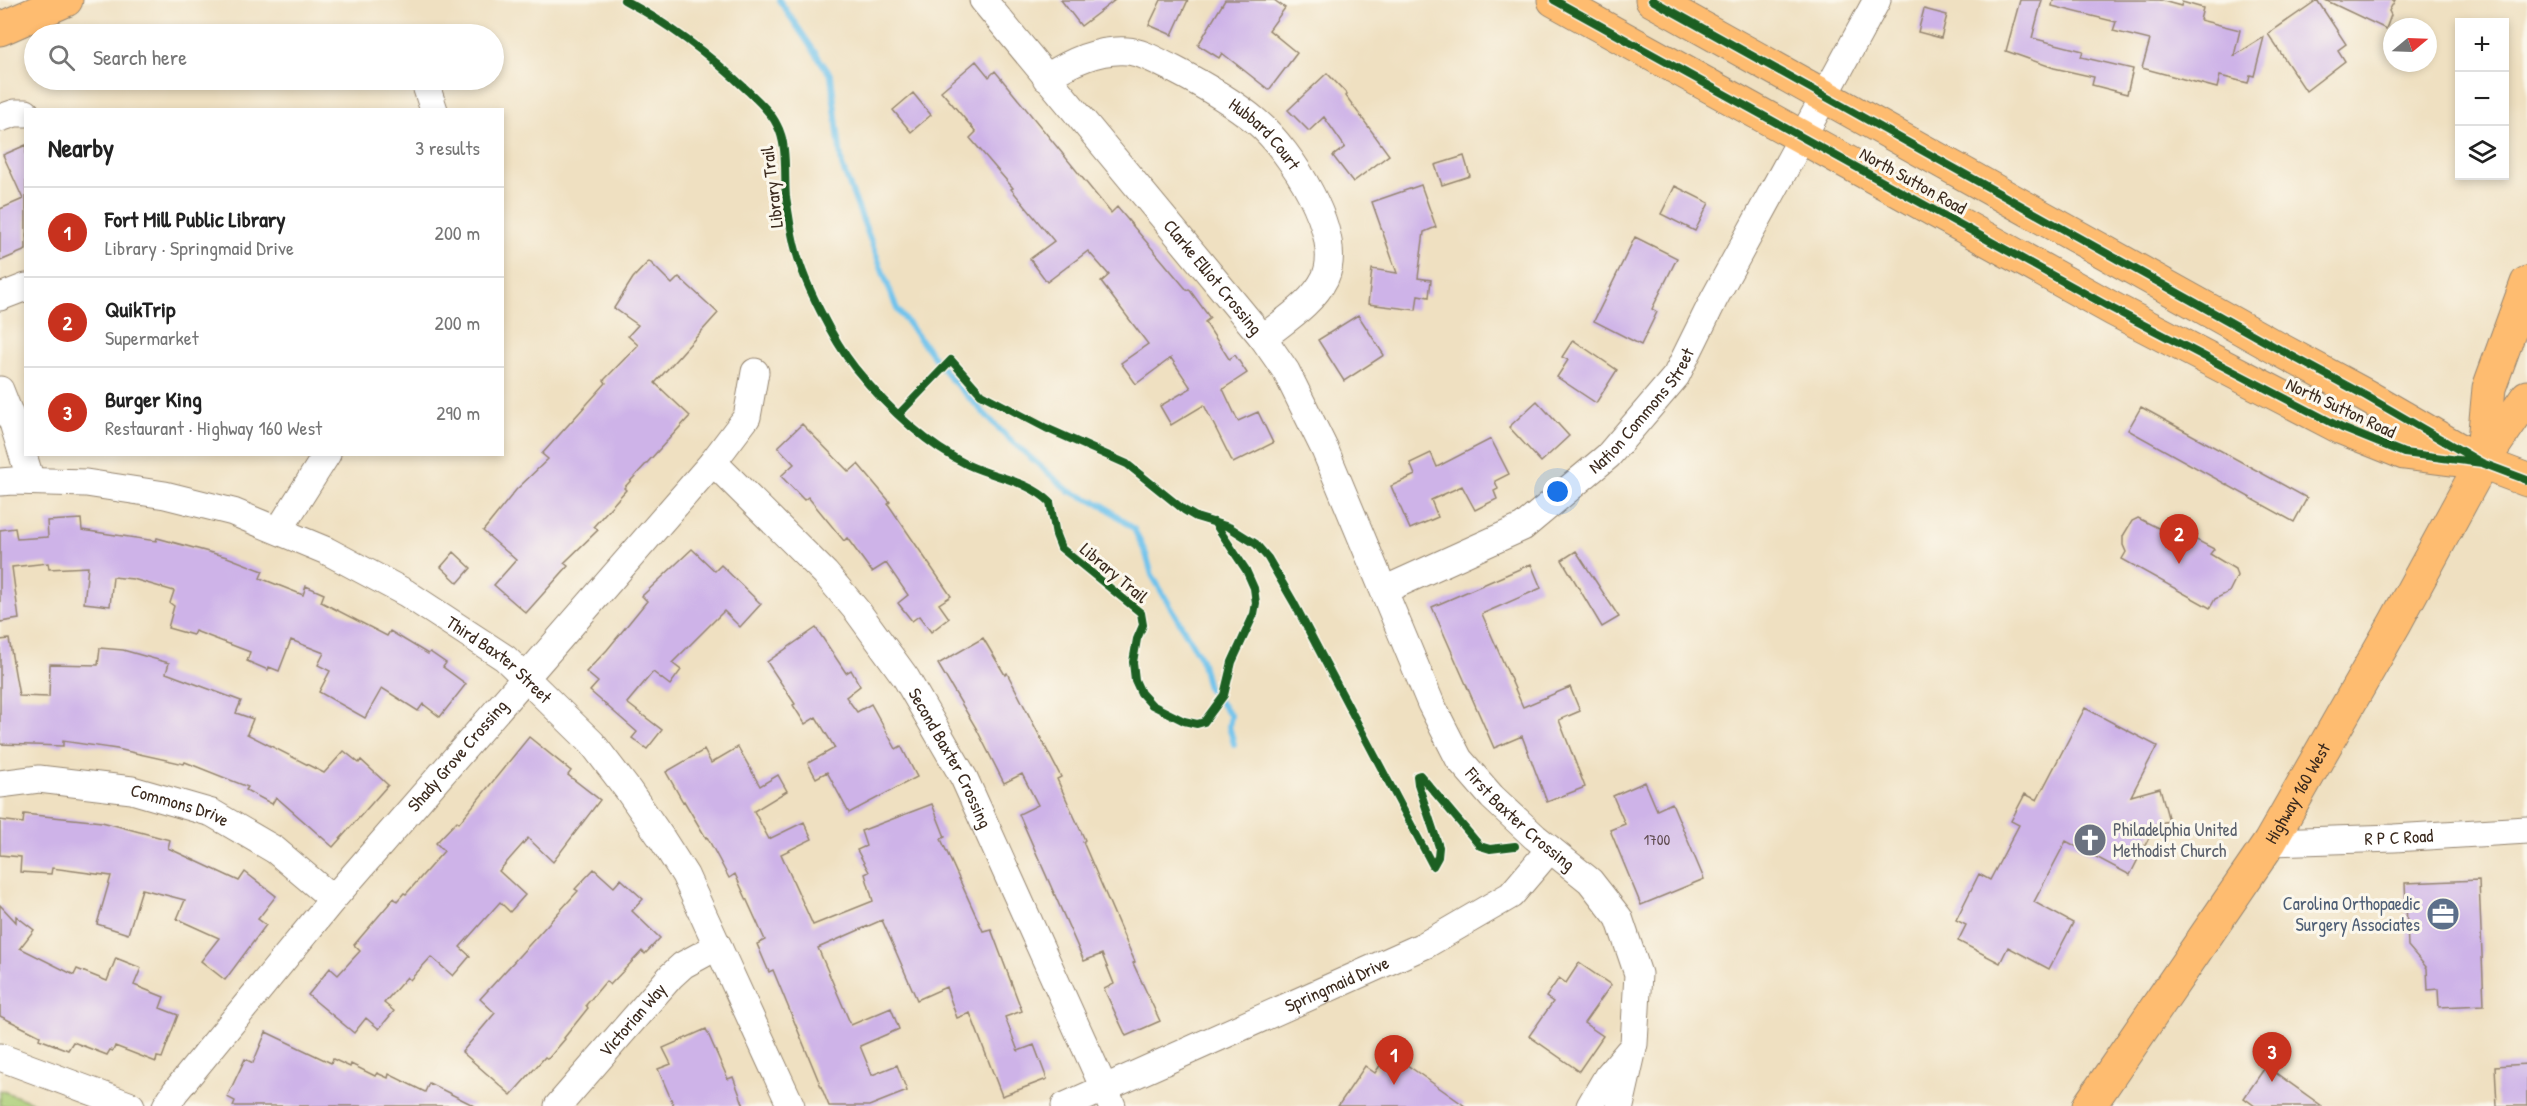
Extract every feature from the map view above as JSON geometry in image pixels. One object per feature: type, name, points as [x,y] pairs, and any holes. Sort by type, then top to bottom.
[{"type":"main road","points":[[0,29],[66,0]]},
{"type":"main road","name":"North Sutton Road","points":[[1554,0],[2113,309],[2342,428],[2404,453],[2482,463]]},
{"type":"main road","name":"North Sutton Road","points":[[1652,0],[2366,396],[2482,463]]},
{"type":"main road","name":"Highway 160 West","points":[[2482,463],[2489,388],[2527,283]]},
{"type":"main road","name":"Highway 160 West","points":[[2089,1106],[2270,842],[2395,623],[2482,463],[2527,397]]},
{"type":"main road","points":[[2482,463],[2527,480]]},
{"type":"street","name":"Clarke Elliot Crossing","points":[[983,0],[1263,338],[1286,371],[1325,450],[1384,590]]},
{"type":"street","name":"Nation Commons Street","points":[[1384,590],[1523,526],[1608,456],[1676,376],[1714,299],[1877,0]]},
{"type":"street","name":"Hubbard Court","points":[[1046,78],[1090,55],[1118,51],[1137,52],[1199,83],[1241,109],[1279,145],[1320,215],[1328,239],[1328,263],[1325,277],[1307,303],[1263,338]]},
{"type":"street","points":[[427,90],[433,108]]},
{"type":"street","points":[[0,118],[15,113],[24,113]]},
{"type":"street","points":[[0,297],[24,288]]},
{"type":"street","name":"Shady Grove Crossing","points":[[166,1106],[333,899],[713,462],[747,417],[755,372]]},
{"type":"street","points":[[0,390],[31,481]]},
{"type":"street","points":[[279,530],[326,456]]},
{"type":"street","name":"Second Baxter Crossing","points":[[713,462],[825,573],[858,612],[906,678],[964,778],[1108,1097]]},
{"type":"street","name":"Third Baxter Street","points":[[0,482],[86,483],[165,495],[233,512],[327,551],[406,592],[505,658],[592,743],[628,790],[685,875],[791,1106]]},
{"type":"street","name":"First Baxter Crossing","points":[[1384,590],[1431,704],[1459,759],[1492,797],[1590,881],[1619,918],[1638,974],[1634,1044],[1620,1106]]},
{"type":"street","name":"Commons Drive","points":[[0,784],[39,778],[132,790],[212,813],[275,850],[333,899]]},
{"type":"street","name":"R P C Road","points":[[2270,842],[2527,830]]},
{"type":"street","name":"Springmaid Drive","points":[[1065,1106],[1108,1097],[1425,945],[1511,895],[1550,849]]},
{"type":"street","name":"Victorian Way","points":[[558,1106],[670,976],[683,965],[718,946]]},
{"type":"street","points":[[1590,1106],[1607,1077],[1634,1044]]},
{"type":"street","points":[[0,1057],[131,1106]]},
{"type":"green space","points":[[0,1090],[42,1106],[0,1106]]},
{"type":"building","points":[[1061,0],[1115,0],[1081,26]]},
{"type":"building","points":[[1161,0],[1188,0],[1172,35],[1149,25]]},
{"type":"building","points":[[1225,0],[1274,0],[1285,8],[1269,30],[1297,53],[1269,90],[1222,53],[1219,58],[1198,45]]},
{"type":"building","points":[[2020,0],[2042,0],[2032,38],[2083,51],[2081,57],[2133,69],[2127,94],[2092,85],[2094,77],[2054,68],[2006,51]]},
{"type":"building","points":[[2053,0],[2159,0],[2181,6],[2182,2],[2203,8],[2200,20],[2240,30],[2234,56],[2264,37],[2254,76],[2250,75],[2248,83],[2220,76],[2217,88],[2142,68],[2150,40],[2113,31],[2116,22],[2052,6]]},
{"type":"building","points":[[2317,0],[2346,44],[2338,50],[2345,61],[2306,91],[2268,34]]},
{"type":"building","points":[[2325,0],[2395,0],[2389,11],[2390,18],[2383,18],[2383,28]]},
{"type":"building","points":[[1924,9],[1947,15],[1941,38],[1918,32]]},
{"type":"building","points":[[976,61],[989,77],[995,71],[1111,213],[1117,207],[1187,290],[1189,289],[1210,318],[1205,322],[1229,359],[1235,355],[1247,373],[1223,389],[1238,421],[1258,412],[1273,443],[1233,463],[1204,405],[1171,425],[1160,406],[1191,388],[1171,358],[1136,384],[1121,363],[1148,344],[1101,282],[1109,275],[1088,251],[1047,282],[1030,259],[1054,241],[970,138],[976,132],[941,91]]},
{"type":"building","points":[[1327,73],[1347,94],[1346,96],[1389,155],[1353,182],[1333,156],[1345,147],[1324,117],[1309,131],[1288,110]]},
{"type":"building","points":[[913,93],[931,115],[911,132],[893,110]]},
{"type":"building","points":[[24,146],[24,251],[0,261],[0,209],[23,199],[3,155]]},
{"type":"building","points":[[1464,156],[1470,176],[1442,185],[1435,165]]},
{"type":"building","points":[[1421,185],[1436,227],[1424,232],[1418,278],[1431,280],[1429,297],[1418,295],[1416,310],[1368,304],[1372,269],[1397,273],[1372,202]]},
{"type":"building","points":[[1675,186],[1709,203],[1695,231],[1661,214]]},
{"type":"building","points":[[1635,237],[1677,258],[1652,309],[1657,312],[1641,345],[1594,321]]},
{"type":"building","points":[[649,261],[672,284],[679,277],[718,313],[655,383],[690,416],[624,488],[626,490],[594,526],[598,530],[564,563],[568,566],[526,613],[494,585],[516,560],[483,531],[516,490],[548,459],[542,454],[606,383],[604,380],[638,345],[628,336],[638,325],[614,308],[633,278]]},
{"type":"building","points":[[1358,315],[1384,355],[1344,381],[1318,340]]},
{"type":"building","points":[[1573,340],[1617,370],[1596,403],[1557,377],[1568,360],[1562,357]]},
{"type":"building","points":[[1537,401],[1569,436],[1541,462],[1509,427]]},
{"type":"building","points":[[2141,407],[2307,498],[2294,522],[2128,430]]},
{"type":"building","points":[[802,424],[849,472],[858,464],[890,502],[888,504],[951,596],[939,604],[949,618],[931,632],[919,616],[912,621],[898,603],[908,595],[886,563],[872,572],[847,538],[844,541],[808,497],[804,500],[781,476],[794,464],[778,447]]},
{"type":"building","points":[[1491,439],[1509,474],[1495,481],[1498,489],[1494,491],[1497,499],[1475,510],[1462,486],[1431,500],[1438,517],[1410,529],[1391,486],[1415,475],[1410,463],[1431,453],[1437,467]]},
{"type":"building","points":[[2138,518],[2170,534],[2173,528],[2214,549],[2210,554],[2235,569],[2237,576],[2229,592],[2215,599],[2210,608],[2122,559],[2126,552],[2123,536],[2132,521]]},
{"type":"building","points":[[81,519],[82,530],[156,541],[157,538],[227,557],[263,571],[260,578],[303,595],[306,586],[324,594],[321,602],[387,636],[390,631],[428,654],[430,652],[446,663],[443,667],[466,684],[440,717],[423,704],[418,711],[382,688],[365,718],[319,692],[330,671],[318,665],[324,653],[291,640],[279,671],[269,667],[268,670],[247,661],[250,652],[195,631],[193,635],[168,628],[174,606],[170,603],[174,591],[133,579],[113,577],[110,606],[84,603],[88,567],[49,569],[48,563],[12,567],[19,619],[0,622],[0,530],[15,528],[17,539],[48,537],[47,521]]},
{"type":"building","points":[[692,549],[715,571],[721,565],[761,604],[740,627],[724,611],[672,663],[681,670],[670,685],[653,672],[627,703],[662,730],[647,749],[632,738],[637,732],[590,691],[598,682],[586,672],[647,601],[642,596]]},
{"type":"building","points":[[1576,551],[1619,617],[1602,627],[1562,560]]},
{"type":"building","points":[[454,552],[471,568],[458,583],[441,567]]},
{"type":"building","points":[[1531,564],[1541,588],[1482,614],[1523,707],[1570,687],[1580,711],[1559,720],[1585,787],[1547,802],[1522,736],[1494,748],[1432,607]]},
{"type":"building","points":[[816,628],[846,673],[851,670],[860,686],[846,697],[857,712],[871,704],[896,749],[901,746],[917,777],[849,813],[827,772],[816,778],[808,763],[835,748],[816,717],[805,724],[793,705],[795,704],[767,662]]},
{"type":"building","points":[[983,638],[1005,675],[1007,673],[1061,777],[1057,779],[1085,840],[1083,842],[1135,962],[1133,963],[1160,1021],[1126,1036],[1104,989],[1114,984],[1102,954],[1084,961],[1019,814],[1038,805],[1022,774],[1004,783],[976,728],[938,664]]},
{"type":"building","points":[[9,639],[19,696],[49,697],[50,664],[98,665],[100,648],[123,650],[169,663],[166,673],[241,701],[236,713],[253,719],[247,734],[324,773],[344,751],[359,763],[361,760],[388,785],[333,847],[276,797],[272,804],[246,790],[248,787],[185,762],[184,764],[117,749],[63,741],[63,746],[0,744],[0,640]]},
{"type":"building","name":"Philadelphia United Methodist Church","points":[[2085,708],[2157,746],[2131,796],[2160,788],[2169,821],[2156,824],[2130,875],[2066,841],[2034,902],[2073,923],[2049,969],[2008,947],[2000,963],[1958,941],[1966,925],[1956,920],[1979,874],[1990,880],[2019,825],[2011,821],[2025,794],[2037,800]]},
{"type":"building","points":[[529,737],[571,771],[568,775],[600,800],[553,862],[528,838],[499,871],[525,895],[510,912],[500,902],[460,947],[470,956],[453,976],[431,957],[410,980],[407,977],[384,1003],[394,1011],[379,1029],[366,1018],[354,1033],[308,995],[330,968],[338,975],[360,951],[354,945],[394,898],[397,901],[404,893],[406,894],[444,851],[436,843],[457,821],[459,823]]},
{"type":"building","points":[[738,747],[760,786],[778,775],[787,791],[754,811],[769,839],[804,822],[812,839],[781,854],[813,925],[873,901],[865,874],[869,872],[857,850],[866,846],[861,831],[932,804],[945,837],[941,839],[983,931],[991,929],[1022,1011],[1005,1017],[1018,1051],[1034,1045],[1047,1079],[1002,1096],[970,1013],[957,1018],[946,987],[917,1000],[882,920],[818,948],[851,1025],[891,1008],[899,1029],[860,1046],[872,1075],[897,1065],[907,1091],[869,1106],[829,1106],[773,970],[769,972],[757,944],[765,940],[735,874],[729,878],[707,837],[666,772],[704,750],[711,763]]},
{"type":"building","points":[[1645,782],[1657,810],[1672,803],[1704,879],[1641,905],[1610,830],[1625,824],[1613,796]]},
{"type":"building","points":[[24,814],[102,822],[170,840],[168,848],[239,881],[245,872],[276,896],[258,919],[266,925],[225,980],[201,961],[219,938],[177,919],[185,900],[142,889],[128,934],[97,924],[111,876],[52,868],[51,874],[20,872],[21,857],[0,855],[0,820],[23,823]]},
{"type":"building","points":[[594,869],[614,887],[621,879],[643,899],[632,911],[660,938],[645,954],[642,951],[610,985],[606,981],[586,1005],[588,1008],[565,1039],[548,1059],[545,1057],[511,1095],[462,1052],[495,1013],[480,999],[578,891],[575,889]]},
{"type":"building","name":"Carolina Orthopaedic Surgery Associates","points":[[2479,880],[2484,1005],[2439,1007],[2438,989],[2428,990],[2427,968],[2408,946],[2405,883]]},
{"type":"building","points":[[0,905],[16,922],[16,916],[34,930],[20,948],[74,975],[77,969],[107,981],[116,958],[141,968],[134,985],[164,997],[160,1008],[178,1015],[162,1058],[157,1057],[156,1062],[115,1046],[113,1051],[110,1050],[107,1055],[73,1042],[68,1050],[39,1039],[40,1036],[0,1016]]},
{"type":"building","points":[[1579,963],[1611,985],[1584,1023],[1603,1036],[1579,1071],[1529,1036],[1553,1002],[1546,997],[1559,978],[1566,983]]},
{"type":"building","points":[[706,1029],[728,1079],[733,1077],[744,1106],[674,1106],[658,1069],[671,1064],[663,1048]]},
{"type":"building","points":[[266,1032],[331,1063],[333,1059],[350,1067],[351,1064],[375,1076],[377,1073],[388,1078],[389,1074],[425,1092],[429,1083],[475,1106],[233,1106],[235,1101],[227,1097],[245,1059],[253,1063]]},
{"type":"building","points":[[1400,1060],[1465,1106],[1338,1106],[1365,1066],[1375,1073],[1383,1061],[1394,1068]]},
{"type":"building","points":[[2527,1064],[2527,1106],[2497,1106],[2495,1066]]},
{"type":"building","points":[[2266,1066],[2322,1106],[2255,1106],[2244,1098]]},
{"type":"waterway","points":[[779,0],[831,76],[842,166],[897,309],[950,378],[1008,438],[1069,491],[1103,505],[1134,529],[1146,554],[1152,575],[1201,659],[1208,688],[1231,716],[1229,726],[1234,744]]},
{"type":"cycle path","name":"Library Trail","points":[[624,0],[657,19],[704,53],[748,91],[774,120],[783,142],[786,197],[800,265],[829,328],[855,368],[879,396],[936,446],[968,465],[1031,489],[1050,502],[1056,535],[1061,548],[1141,613],[1143,625],[1137,639],[1133,662],[1135,680],[1141,693],[1152,705],[1184,721],[1197,724],[1204,722],[1224,695],[1232,662],[1254,614],[1256,603],[1254,588],[1246,570],[1214,522]]},
{"type":"cycle path","points":[[1554,0],[2113,309],[2342,428],[2404,453],[2482,463]]},
{"type":"cycle path","points":[[1652,0],[2366,396],[2482,463],[2527,480]]},
{"type":"cycle path","points":[[899,414],[951,360],[981,394],[1046,428],[1127,464],[1184,510],[1196,517],[1229,527],[1256,544],[1268,558],[1294,603],[1433,866],[1438,857],[1439,847],[1418,784],[1417,776],[1420,775],[1480,846],[1490,849],[1515,846]]},
{"type":"place","name":"QuikTrip","points":[[2179,564]]},
{"type":"place","name":"Philadelphia United Methodist Church","points":[[2090,840]]},
{"type":"place","name":"Carolina Orthopaedic Surgery Associates","points":[[2443,914]]},
{"type":"place","name":"Burger King","points":[[2272,1082]]},
{"type":"place","name":"Fort Mill Public Library","points":[[1394,1085]]}]
